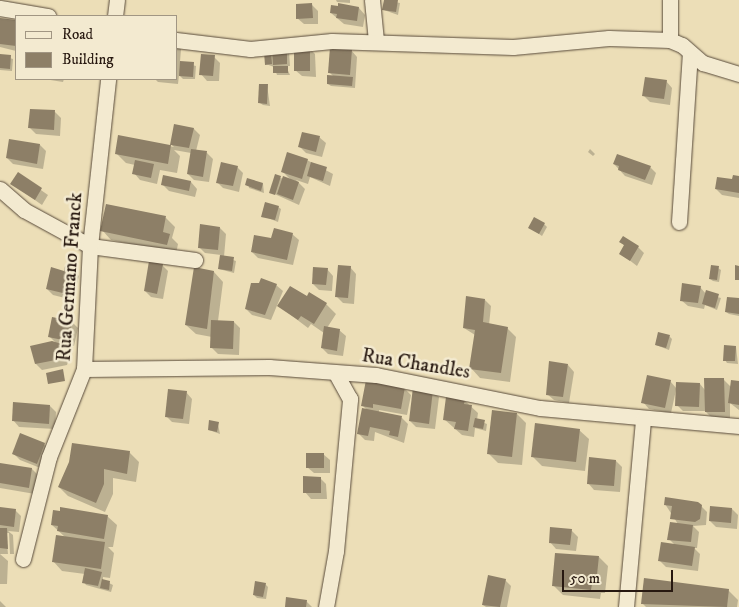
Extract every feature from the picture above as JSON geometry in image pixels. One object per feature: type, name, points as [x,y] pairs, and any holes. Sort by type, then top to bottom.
[{"type":"street","points":[[115,15],[117,0]]},
{"type":"street","points":[[372,0],[376,41]]},
{"type":"street","points":[[670,0],[670,40]]},
{"type":"street","points":[[0,8],[42,15]]},
{"type":"street","points":[[178,40],[250,49],[332,41],[513,47],[609,38],[670,40],[703,63],[739,74]]},
{"type":"street","points":[[679,222],[690,53]]},
{"type":"street","name":"Rua Germano Franck","points":[[23,559],[49,457],[84,369],[90,246],[108,80]]},
{"type":"street","points":[[0,189],[24,210],[90,246],[195,260]]},
{"type":"street","name":"Rua Chandles","points":[[84,369],[268,368],[336,374],[376,375],[540,408],[643,419],[739,426]]},
{"type":"street","points":[[326,607],[336,551],[350,399],[336,374]]},
{"type":"street","points":[[626,607],[643,419]]},
{"type":"building","points":[[384,0],[398,0],[396,12],[382,10]]},
{"type":"building","points":[[312,3],[313,18],[296,19],[296,4]]},
{"type":"building","points":[[338,3],[359,7],[357,21],[336,18],[337,14],[330,13],[331,5],[338,6]]},
{"type":"building","points":[[0,18],[15,20],[15,46],[0,44]]},
{"type":"building","points":[[294,46],[310,46],[310,71],[294,71]]},
{"type":"building","points":[[330,47],[352,49],[350,75],[328,73]]},
{"type":"building","points":[[287,48],[287,64],[273,65],[272,49]]},
{"type":"building","points":[[264,52],[271,52],[272,64],[265,65]]},
{"type":"building","points":[[0,54],[11,55],[10,69],[0,68]]},
{"type":"building","points":[[201,54],[215,55],[213,76],[199,75]]},
{"type":"building","points":[[180,61],[194,62],[193,77],[179,76]]},
{"type":"building","points":[[273,66],[288,66],[288,73],[273,73]]},
{"type":"building","points":[[327,75],[353,77],[352,86],[327,84]]},
{"type":"building","points":[[645,77],[667,80],[664,99],[642,96]]},
{"type":"building","points":[[259,84],[268,84],[267,104],[258,103]]},
{"type":"building","points":[[30,109],[55,110],[54,130],[28,128]]},
{"type":"building","points":[[174,124],[194,128],[189,148],[171,145],[168,164],[115,154],[118,135],[170,145]]},
{"type":"building","points":[[302,132],[320,136],[316,152],[298,147]]},
{"type":"building","points":[[9,139],[40,144],[37,164],[6,158]]},
{"type":"building","points":[[191,149],[207,151],[203,177],[187,174]]},
{"type":"building","points":[[287,152],[308,159],[302,179],[281,172]]},
{"type":"building","points":[[617,154],[651,166],[645,180],[618,170],[619,166],[613,164]]},
{"type":"building","points":[[135,160],[154,164],[151,178],[132,174]]},
{"type":"building","points":[[221,162],[238,166],[233,186],[216,183]]},
{"type":"building","points":[[311,162],[327,167],[323,181],[307,176]]},
{"type":"building","points":[[18,172],[42,188],[35,200],[10,184]]},
{"type":"building","points":[[275,174],[281,176],[275,195],[269,193]]},
{"type":"building","points":[[163,175],[191,181],[189,191],[161,185]]},
{"type":"building","points":[[733,175],[739,176],[739,193],[715,189],[717,177],[732,179]]},
{"type":"building","points":[[283,176],[299,182],[293,200],[277,194]]},
{"type":"building","points":[[247,178],[263,183],[261,191],[245,185]]},
{"type":"building","points":[[265,202],[279,206],[275,220],[261,217]]},
{"type":"building","points":[[106,204],[166,216],[163,232],[170,234],[167,245],[100,231]]},
{"type":"building","points":[[534,217],[545,223],[539,234],[528,228]]},
{"type":"building","points":[[200,224],[220,227],[218,250],[198,248]]},
{"type":"building","points":[[274,228],[293,233],[287,260],[251,252],[254,235],[271,238]]},
{"type":"building","points":[[623,236],[639,246],[630,261],[619,254],[624,245],[619,242]]},
{"type":"building","points":[[220,255],[234,257],[232,271],[218,269]]},
{"type":"building","points":[[149,261],[163,264],[157,294],[144,291]]},
{"type":"building","points":[[338,265],[351,266],[348,298],[335,297]]},
{"type":"building","points":[[711,265],[719,266],[717,280],[709,279]]},
{"type":"building","points":[[735,265],[739,266],[739,280],[735,280]]},
{"type":"building","points":[[65,266],[73,268],[67,294],[46,289],[51,267],[64,271]]},
{"type":"building","points":[[194,267],[214,271],[207,329],[185,325]]},
{"type":"building","points":[[313,267],[328,268],[326,285],[312,284]]},
{"type":"building","points":[[261,278],[277,284],[265,315],[245,309],[251,283],[259,283]]},
{"type":"building","points":[[682,283],[701,286],[698,303],[680,301]]},
{"type":"building","points":[[290,286],[307,296],[309,292],[327,303],[314,324],[301,316],[298,320],[277,306]]},
{"type":"building","points":[[706,290],[719,294],[715,308],[702,304]]},
{"type":"building","points":[[466,296],[485,299],[483,322],[508,327],[501,373],[469,369],[475,330],[463,328]]},
{"type":"building","points":[[727,297],[739,298],[739,314],[725,312]]},
{"type":"building","points":[[52,317],[72,321],[68,341],[48,337]]},
{"type":"building","points":[[211,320],[234,321],[233,349],[210,348]]},
{"type":"building","points":[[324,326],[340,329],[337,351],[321,348]]},
{"type":"building","points":[[658,332],[670,335],[666,348],[655,345]]},
{"type":"building","points":[[52,341],[65,345],[61,359],[35,364],[30,346]]},
{"type":"building","points":[[724,345],[736,346],[735,361],[723,361]]},
{"type":"building","points":[[549,361],[568,364],[563,397],[546,395]]},
{"type":"building","points":[[63,369],[65,381],[48,384],[46,373]]},
{"type":"building","points":[[647,375],[671,380],[665,408],[641,403]]},
{"type":"building","points":[[704,378],[724,378],[725,412],[705,412]]},
{"type":"building","points":[[366,380],[405,387],[401,409],[373,404],[373,408],[361,406]]},
{"type":"building","points":[[731,380],[739,381],[739,405],[728,403]]},
{"type":"building","points":[[676,382],[700,383],[699,407],[675,406]]},
{"type":"building","points":[[413,387],[433,390],[429,424],[409,421]]},
{"type":"building","points":[[168,389],[187,391],[183,419],[165,417]]},
{"type":"building","points":[[446,397],[465,400],[464,404],[472,405],[468,431],[454,429],[456,422],[443,420]]},
{"type":"building","points":[[13,402],[50,405],[49,424],[12,421]]},
{"type":"building","points":[[362,408],[402,416],[398,437],[389,435],[390,431],[370,427],[368,436],[357,434]]},
{"type":"building","points":[[492,410],[517,413],[512,457],[487,454]]},
{"type":"building","points":[[475,418],[485,420],[483,429],[473,427]]},
{"type":"building","points":[[209,420],[219,422],[217,432],[208,430]]},
{"type":"building","points":[[535,423],[580,429],[576,462],[531,457]]},
{"type":"building","points":[[20,433],[45,443],[37,464],[12,454]]},
{"type":"building","points":[[72,443],[130,451],[127,474],[104,469],[104,484],[96,503],[58,487],[69,462]]},
{"type":"building","points":[[306,453],[324,453],[324,468],[306,468]]},
{"type":"building","points":[[589,457],[616,460],[614,486],[587,484]]},
{"type":"building","points":[[0,463],[32,468],[29,488],[0,483]]},
{"type":"building","points":[[303,476],[321,477],[321,493],[303,493]]},
{"type":"building","points":[[665,497],[698,502],[702,505],[700,519],[695,522],[670,519],[672,506],[664,505]]},
{"type":"building","points":[[710,506],[732,508],[731,523],[709,521]]},
{"type":"building","points":[[0,507],[16,509],[14,527],[0,525]]},
{"type":"building","points":[[60,507],[108,515],[104,539],[57,531],[58,526],[51,525],[53,510],[60,511]]},
{"type":"building","points":[[670,522],[693,525],[691,542],[667,540]]},
{"type":"building","points":[[550,527],[572,529],[570,545],[549,543]]},
{"type":"building","points":[[0,528],[7,528],[8,549],[0,548]]},
{"type":"building","points":[[56,535],[105,542],[101,569],[52,562]]},
{"type":"building","points":[[661,542],[695,547],[692,566],[658,561]]},
{"type":"building","points":[[555,553],[599,556],[596,584],[592,584],[591,590],[552,586]]},
{"type":"building","points":[[85,568],[102,572],[98,586],[82,583]]},
{"type":"building","points":[[488,575],[506,579],[500,607],[482,605]]},
{"type":"building","points":[[644,578],[729,589],[727,607],[641,604]]},
{"type":"building","points":[[102,579],[110,581],[109,590],[100,588]]},
{"type":"building","points":[[255,581],[266,583],[263,597],[253,595]]},
{"type":"building","points":[[286,597],[307,600],[306,607],[285,607]]}]
